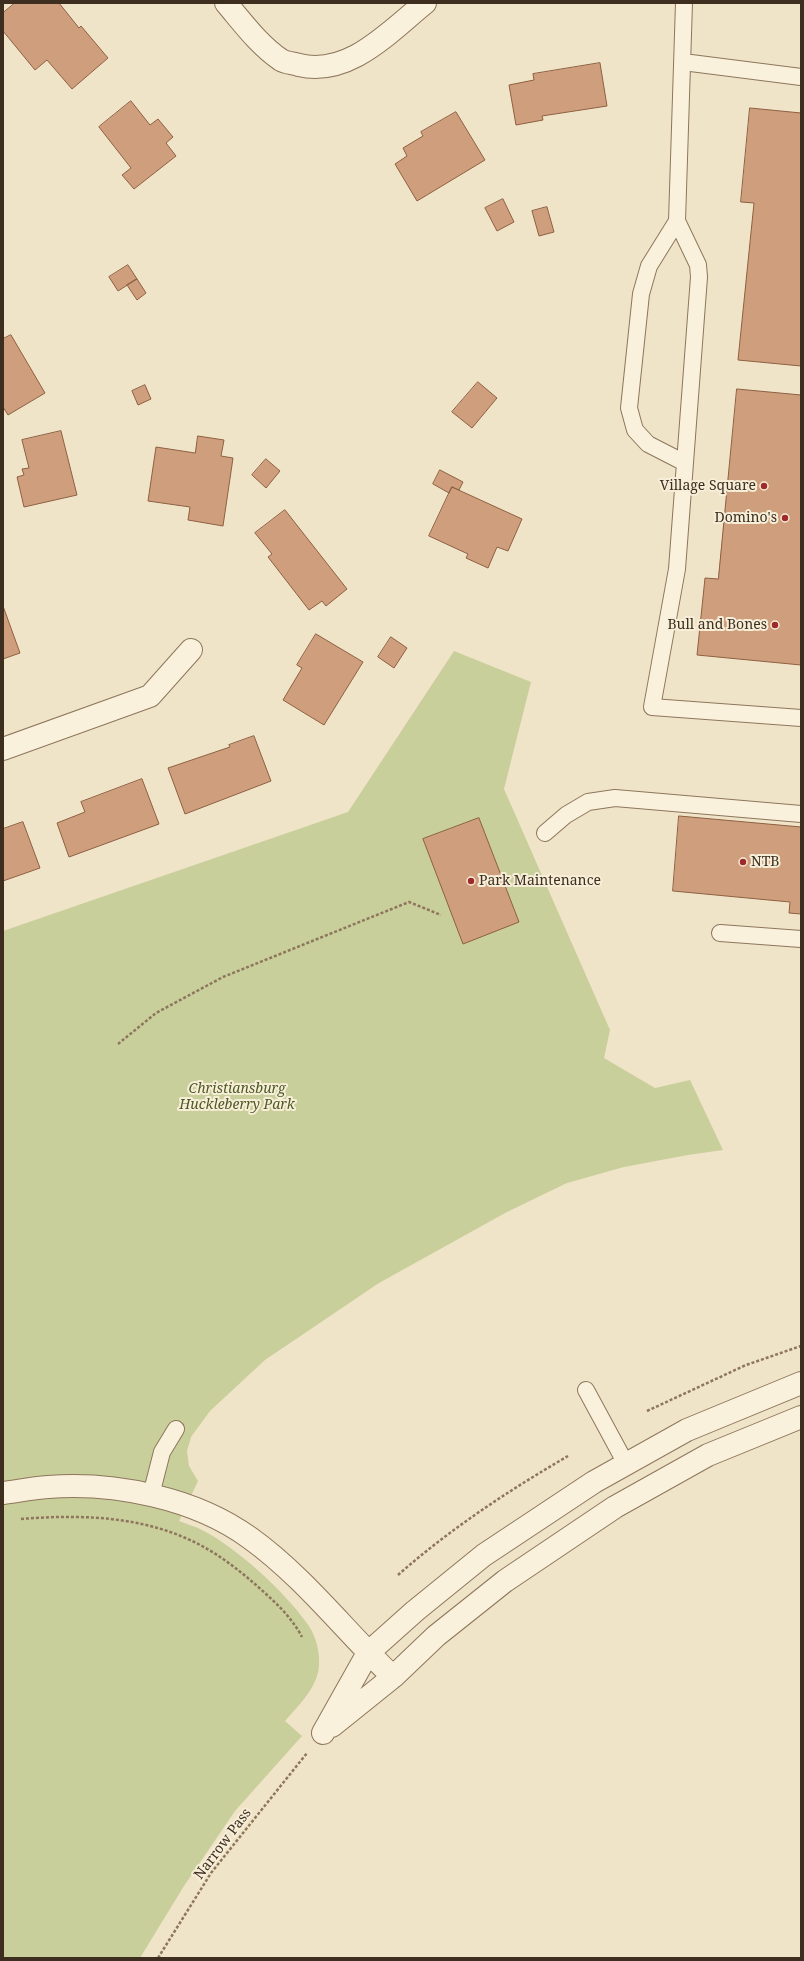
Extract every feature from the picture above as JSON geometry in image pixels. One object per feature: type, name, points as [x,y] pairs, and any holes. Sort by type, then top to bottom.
[{"type":"street","points":[[226,3],[258,42],[282,61],[311,68],[338,64],[364,53],[425,3]]},
{"type":"street","points":[[3,749],[150,696],[191,650]]},
{"type":"street","points":[[801,1383],[687,1430],[594,1482],[484,1555],[415,1611],[368,1653],[323,1733],[392,1677],[436,1636],[505,1581],[615,1507],[708,1455],[801,1417]]},
{"type":"street","points":[[3,1492],[48,1487],[89,1487],[129,1490],[172,1500],[212,1516],[249,1537],[284,1565],[392,1677]]},
{"type":"lane","points":[[684,3],[678,221],[698,265],[699,277],[677,569],[652,706],[801,718]]},
{"type":"lane","points":[[683,62],[801,76]]},
{"type":"lane","points":[[678,221],[649,266],[641,294],[629,408],[634,430],[648,444],[685,463]]},
{"type":"lane","points":[[545,833],[566,815],[588,802],[615,798],[801,814]]},
{"type":"lane","points":[[720,933],[801,939]]},
{"type":"lane","points":[[586,1390],[626,1464]]},
{"type":"lane","points":[[151,1495],[162,1452],[176,1429]]},
{"type":"path","points":[[118,1044],[156,1013],[223,978],[368,918],[410,902],[441,915]]},
{"type":"path","points":[[647,1411],[746,1364],[801,1346]]},
{"type":"path","points":[[398,1575],[425,1551],[486,1507],[568,1456]]},
{"type":"path","points":[[20,1519],[93,1517],[130,1522],[170,1532],[202,1546],[252,1581],[276,1603],[296,1626],[302,1638]]},
{"type":"path","name":"Narrow Pass","points":[[158,1958],[211,1873],[312,1746]]},
{"type":"green space","name":"Christiansburg Huckleberry Park","points":[[454,651],[531,682],[504,789],[610,1030],[604,1058],[655,1088],[690,1080],[723,1150],[624,1167],[567,1183],[507,1212],[379,1283],[265,1360],[210,1411],[191,1437],[187,1451],[189,1466],[198,1481],[179,1521],[199,1529],[215,1538],[244,1558],[285,1597],[297,1610],[312,1631],[319,1654],[318,1673],[307,1695],[285,1721],[302,1736],[235,1811],[184,1886],[140,1958],[3,1958],[3,931],[348,812]]},
{"type":"building","points":[[15,3],[59,3],[79,28],[81,26],[108,58],[72,89],[47,60],[35,70],[3,31],[3,13]]},
{"type":"building","points":[[600,63],[607,106],[542,116],[543,120],[516,125],[509,85],[534,80],[533,74]]},
{"type":"building","points":[[131,101],[150,125],[158,119],[173,137],[166,143],[176,156],[134,189],[122,175],[131,168],[99,127]]},
{"type":"building","points":[[750,108],[801,113],[801,366],[738,360],[754,203],[741,202]]},
{"type":"building","points":[[456,112],[485,160],[417,201],[395,164],[407,156],[403,148],[423,136],[421,132]]},
{"type":"building","points":[[503,199],[514,222],[497,231],[485,208]]},
{"type":"building","points":[[547,207],[554,232],[539,236],[532,211]]},
{"type":"building","points":[[128,265],[137,279],[118,291],[109,277]]},
{"type":"building","points":[[137,279],[146,293],[137,300],[127,285]]},
{"type":"building","points":[[11,335],[45,393],[8,415],[3,407],[3,339]]},
{"type":"building","points":[[478,382],[497,398],[472,428],[452,412]]},
{"type":"building","points":[[145,385],[151,399],[138,405],[132,391]]},
{"type":"building","name":"Village Square","points":[[737,389],[801,395],[801,665],[697,655],[705,578],[718,579]]},
{"type":"building","points":[[61,431],[77,495],[24,507],[17,477],[24,475],[22,469],[29,468],[22,440]]},
{"type":"building","points":[[198,436],[224,440],[221,456],[233,458],[223,526],[188,520],[190,507],[148,501],[156,447],[195,453]]},
{"type":"building","points":[[266,459],[280,471],[266,488],[252,475]]},
{"type":"building","points":[[440,470],[463,482],[459,490],[452,487],[449,493],[433,484]]},
{"type":"building","points":[[452,487],[522,519],[508,551],[497,547],[488,568],[466,558],[468,554],[429,536]]},
{"type":"building","points":[[285,510],[347,589],[326,606],[322,601],[309,610],[268,557],[272,554],[255,533]]},
{"type":"building","points":[[3,606],[20,653],[3,659]]},
{"type":"building","points":[[316,634],[363,662],[324,725],[283,700],[302,668],[297,665]]},
{"type":"building","points":[[391,637],[407,648],[394,668],[378,657]]},
{"type":"building","points":[[254,736],[271,781],[185,814],[168,768],[230,747],[229,745]]},
{"type":"building","points":[[142,779],[159,824],[69,857],[57,823],[85,812],[81,802]]},
{"type":"building","points":[[679,816],[801,827],[801,914],[789,913],[790,902],[673,891]]},
{"type":"building","name":"Park Maintenance","points":[[479,818],[519,922],[463,944],[423,839]]},
{"type":"building","points":[[23,822],[40,868],[3,881],[3,829]]},
{"type":"place","name":"Village Square","points":[[764,486]]},
{"type":"place","name":"Domino's","points":[[785,518]]},
{"type":"place","name":"Bull and Bones","points":[[775,625]]},
{"type":"place","name":"NTB","points":[[743,862]]},
{"type":"place","name":"Park Maintenance","points":[[471,881]]}]
